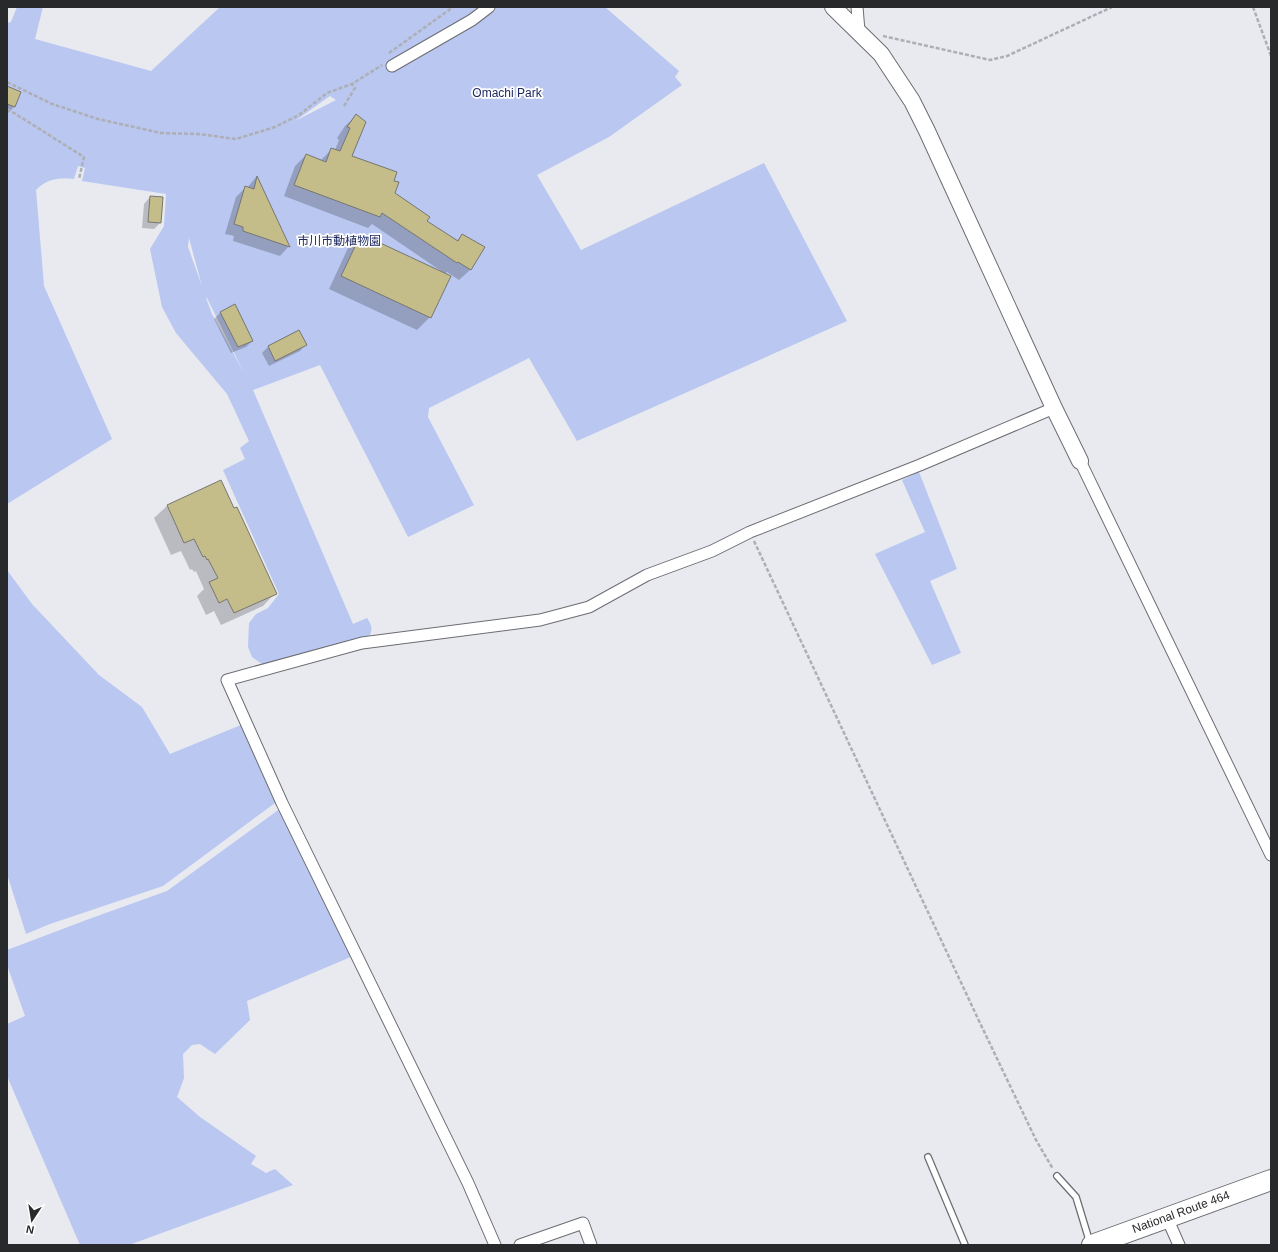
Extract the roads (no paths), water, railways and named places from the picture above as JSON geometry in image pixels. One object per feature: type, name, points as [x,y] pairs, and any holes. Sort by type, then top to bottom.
[{"type":"highway","name":"National Route 464","points":[[1091,1245],[1271,1180]]},
{"type":"street","points":[[392,66],[472,20],[489,7]]},
{"type":"street","points":[[833,7],[881,54],[912,102],[921,119],[1054,408],[1271,855]]},
{"type":"street","points":[[857,7],[858,31]]},
{"type":"street","points":[[495,1245],[468,1184],[282,803],[227,680],[362,643],[540,620],[589,607],[647,575],[712,551],[750,532],[920,465],[1054,408]]},
{"type":"street","points":[[1167,1218],[1179,1245]]},
{"type":"street","points":[[520,1245],[583,1223],[591,1245]]},
{"type":"lane","points":[[928,1157],[965,1245]]},
{"type":"lane","points":[[1057,1176],[1076,1197],[1091,1245]]},
{"type":"park label","name":"Omachi Park","points":[[507,93]]},
{"type":"park label","name":"市川市動植物園","points":[[339,241]]}]
